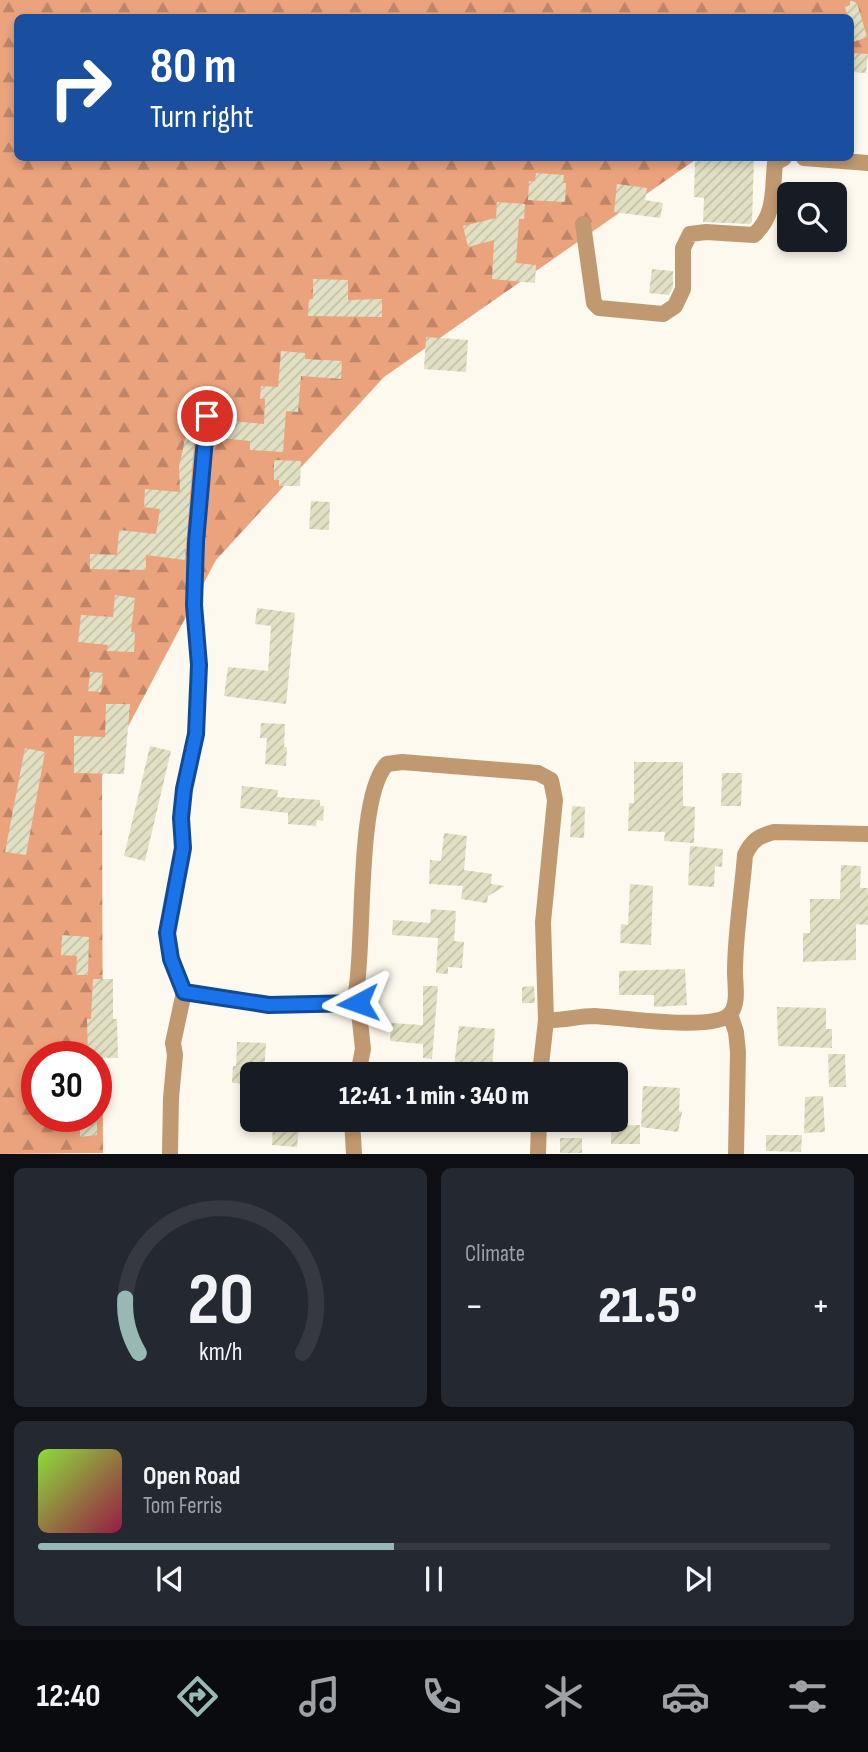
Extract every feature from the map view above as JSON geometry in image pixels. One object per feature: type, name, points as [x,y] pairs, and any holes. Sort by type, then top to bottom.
[{"type":"street","points":[[583,224],[594,303],[598,308],[663,314],[675,306],[683,289],[683,248],[690,234],[706,232],[754,235],[766,224],[771,211],[775,163],[779,161]]},
{"type":"street","points":[[842,161],[868,163]]},
{"type":"street","points":[[170,1153],[175,1055],[173,1043],[184,992],[171,959],[167,933],[183,848],[181,818],[184,789],[196,734],[199,665],[194,605],[196,542],[207,416]]},
{"type":"street","points":[[360,1062],[363,1049],[356,992],[372,799],[380,771],[387,764],[402,762],[538,773],[551,780],[555,800],[543,922],[546,1020],[541,1062]]},
{"type":"street","points":[[546,1020],[590,1016],[634,1021],[720,1020],[730,1014],[736,1004],[735,955],[746,855],[750,845],[759,836],[774,832],[868,834]]},
{"type":"street","points":[[184,992],[269,1005],[358,1003]]},
{"type":"street","points":[[730,1014],[736,1032],[738,1052],[736,1153]]},
{"type":"street","points":[[353,1132],[355,1153]]},
{"type":"street","points":[[538,1153],[539,1132]]},
{"type":"green space","points":[[0,0],[868,0],[868,56],[854,64],[854,14],[14,14],[14,161],[694,161],[384,377],[216,560],[102,776],[103,1041],[21,1041],[21,1132],[103,1132],[103,1153],[0,1154]]},
{"type":"building","points":[[850,0],[857,3],[867,37],[854,42],[854,14],[847,14],[845,7],[850,5]]},
{"type":"building","points":[[854,53],[868,54],[866,73],[854,72]]},
{"type":"building","points":[[695,161],[754,161],[750,224],[703,222],[704,198],[694,197]]},
{"type":"building","points":[[536,173],[564,175],[565,202],[528,200],[529,181],[535,181]]},
{"type":"building","points":[[617,184],[647,188],[645,200],[663,203],[660,218],[614,212]]},
{"type":"building","points":[[497,202],[525,204],[524,219],[519,219],[516,263],[536,265],[535,283],[492,279],[494,240],[468,247],[463,226],[496,218]]},
{"type":"building","points":[[652,269],[673,271],[673,287],[669,295],[649,293]]},
{"type":"building","points":[[313,279],[348,280],[348,300],[382,299],[382,317],[308,316],[309,299],[313,299]]},
{"type":"building","points":[[426,337],[468,340],[466,372],[424,369]]},
{"type":"building","points":[[281,351],[305,353],[305,359],[342,361],[341,379],[301,376],[298,412],[286,411],[283,452],[250,450],[250,441],[221,438],[222,420],[264,424],[265,399],[260,399],[261,386],[278,387]]},
{"type":"building","points":[[187,430],[195,432],[185,560],[146,555],[146,570],[90,569],[90,554],[117,555],[119,530],[156,534],[160,509],[144,507],[145,489],[180,492],[179,467]]},
{"type":"building","points":[[274,460],[301,461],[300,486],[279,486],[279,480],[274,480]]},
{"type":"building","points":[[311,501],[330,502],[329,530],[309,529]]},
{"type":"building","points":[[115,595],[135,598],[131,632],[135,632],[134,652],[107,651],[108,645],[78,642],[81,615],[113,617]]},
{"type":"building","points":[[257,608],[295,613],[286,704],[224,696],[228,667],[268,671],[271,626],[255,624]]},
{"type":"building","points":[[90,672],[103,673],[101,692],[88,691]]},
{"type":"building","points":[[106,704],[130,704],[124,774],[74,773],[74,736],[105,737]]},
{"type":"building","points":[[261,723],[285,724],[286,766],[265,764],[267,738],[260,738]]},
{"type":"building","points":[[150,746],[171,751],[145,861],[124,856]]},
{"type":"building","points":[[25,748],[45,752],[26,855],[5,852]]},
{"type":"building","points":[[634,762],[683,762],[683,806],[695,807],[694,843],[664,841],[665,832],[628,831],[629,803],[634,803]]},
{"type":"building","points":[[722,773],[742,773],[741,806],[721,806]]},
{"type":"building","points":[[242,786],[278,790],[277,797],[320,800],[320,806],[324,806],[323,821],[317,820],[316,826],[288,824],[288,813],[240,808]]},
{"type":"building","points":[[572,806],[585,807],[584,838],[570,837]]},
{"type":"building","points":[[444,833],[467,836],[464,870],[492,874],[491,884],[505,886],[488,896],[487,903],[461,899],[463,886],[429,884],[430,860],[441,861]]},
{"type":"building","points":[[690,846],[723,849],[722,867],[715,866],[714,887],[688,885]]},
{"type":"building","points":[[841,865],[861,866],[860,888],[868,888],[868,925],[856,924],[856,960],[803,962],[803,933],[810,933],[810,899],[840,899]]},
{"type":"building","points":[[630,884],[653,886],[651,945],[620,943],[621,924],[628,925]]},
{"type":"building","points":[[431,909],[456,911],[454,941],[464,942],[462,968],[448,967],[448,974],[436,973],[438,938],[392,935],[393,920],[430,923]]},
{"type":"building","points":[[62,935],[89,937],[88,975],[76,975],[77,956],[61,955]]},
{"type":"building","points":[[685,969],[687,1005],[654,1007],[654,995],[619,995],[619,971]]},
{"type":"building","points":[[93,979],[113,979],[113,1019],[117,1019],[118,1058],[112,1058],[112,1041],[88,1041],[87,1019],[91,1019]]},
{"type":"building","points":[[423,986],[438,986],[432,1059],[423,1058],[423,1044],[390,1041],[391,1023],[423,1025]]},
{"type":"building","points":[[534,986],[535,1003],[522,1003],[522,987]]},
{"type":"building","points":[[777,1007],[826,1008],[826,1029],[832,1029],[832,1048],[778,1046]]},
{"type":"building","points":[[459,1026],[495,1029],[492,1062],[454,1062]]},
{"type":"building","points":[[237,1042],[266,1043],[265,1062],[240,1062],[240,1083],[232,1083],[233,1066],[236,1066]]},
{"type":"building","points":[[828,1054],[845,1054],[846,1087],[829,1087]]},
{"type":"building","points":[[643,1086],[680,1088],[679,1111],[682,1112],[678,1132],[641,1127]]},
{"type":"building","points":[[823,1096],[825,1132],[804,1133],[805,1097]]},
{"type":"building","points":[[628,1125],[640,1125],[640,1144],[611,1144],[611,1132],[628,1132]]},
{"type":"building","points":[[80,1132],[97,1132],[97,1135],[80,1137]]},
{"type":"building","points":[[273,1132],[299,1132],[297,1147],[272,1145]]},
{"type":"building","points":[[766,1135],[802,1135],[801,1152],[766,1151]]},
{"type":"building","points":[[560,1138],[582,1138],[582,1153],[560,1153]]},
{"type":"route","points":[[207,416],[196,542],[194,605],[199,665],[196,734],[184,789],[181,818],[183,848],[179,878],[167,933],[171,959],[184,992],[269,1005],[358,1003]]}]
